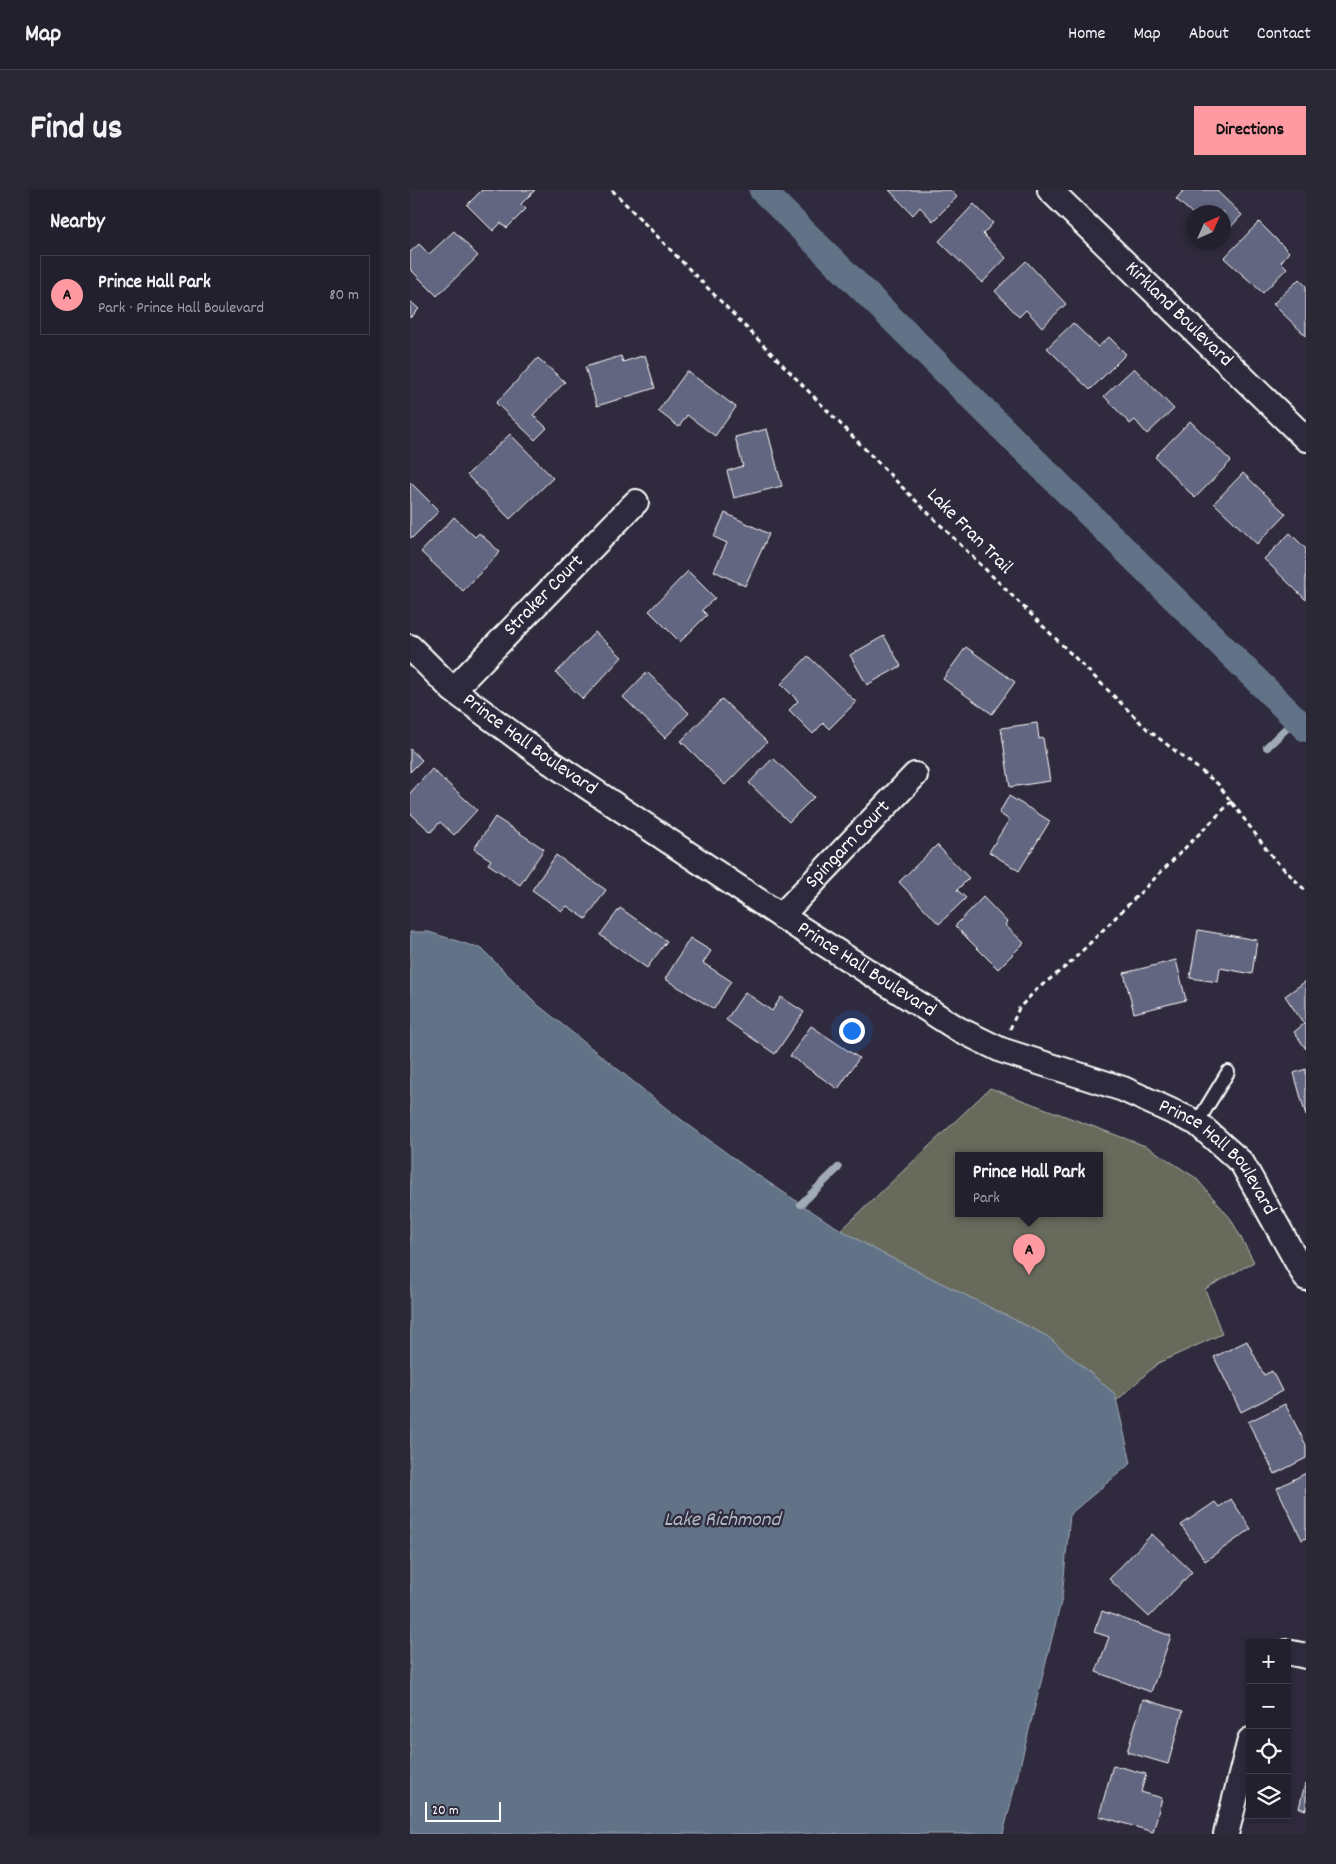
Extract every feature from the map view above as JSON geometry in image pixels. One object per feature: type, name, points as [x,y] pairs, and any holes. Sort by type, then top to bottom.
[{"type":"street","name":"Kirkland Boulevard","points":[[1050,190],[1306,439]]},
{"type":"street","name":"Straker Court","points":[[453,690],[636,502]]},
{"type":"street","name":"Prince Hall Boulevard","points":[[410,647],[453,690],[549,761],[780,916],[958,1029],[1001,1050],[1124,1088],[1198,1123],[1242,1163],[1306,1278]]},
{"type":"street","name":"Spingarn Court","points":[[780,916],[914,775]]},
{"type":"street","points":[[1291,1653],[1306,1656]]},
{"type":"street","points":[[1226,1834],[1246,1756]]},
{"type":"lane","points":[[1198,1123],[1228,1072]]},
{"type":"path","name":"Lake Fran Trail","points":[[612,190],[903,488],[1147,729],[1218,784],[1274,859],[1306,891]]},
{"type":"path","points":[[1001,1050],[1020,1008],[1036,990],[1069,964],[1232,802]]},
{"type":"green space","points":[[990,1088],[1148,1147],[1196,1178],[1231,1219],[1254,1262],[1205,1289],[1222,1334],[1158,1363],[1035,1475],[811,1259]]},
{"type":"water","name":"Lake Richmond","points":[[410,932],[429,932],[482,949],[538,1005],[671,1112],[747,1168],[828,1222],[874,1249],[1047,1336],[1115,1394],[1131,1463],[1070,1514],[1062,1598],[1003,1834],[410,1834]]},
{"type":"building","points":[[482,190],[535,190],[521,204],[526,209],[507,228],[501,223],[493,231],[467,205]]},
{"type":"building","points":[[889,190],[950,190],[957,197],[933,221],[920,207],[913,215]]},
{"type":"building","points":[[1184,190],[1216,190],[1242,215],[1231,227],[1231,205],[1186,205],[1186,208],[1176,199]]},
{"type":"building","points":[[974,204],[993,223],[983,234],[1006,258],[982,283],[939,241]]},
{"type":"building","points":[[1259,222],[1289,252],[1281,262],[1287,268],[1263,293],[1224,258]]},
{"type":"building","points":[[454,231],[478,256],[437,296],[410,269],[410,252],[419,244],[429,254]]},
{"type":"building","points":[[1026,261],[1066,304],[1042,327],[1026,310],[1019,317],[995,291]]},
{"type":"building","points":[[1299,279],[1306,286],[1306,336],[1273,304]]},
{"type":"building","points":[[410,301],[419,309],[410,318]]},
{"type":"building","points":[[1073,323],[1098,347],[1109,337],[1126,354],[1090,390],[1047,348]]},
{"type":"building","points":[[645,355],[655,388],[597,406],[585,367],[621,356],[623,362]]},
{"type":"building","points":[[538,358],[565,382],[533,415],[547,428],[535,440],[496,403]]},
{"type":"building","points":[[1134,368],[1174,409],[1147,434],[1135,420],[1130,424],[1104,396]]},
{"type":"building","points":[[687,371],[736,407],[715,436],[687,415],[679,427],[658,411]]},
{"type":"building","points":[[1190,421],[1231,461],[1195,498],[1155,457]]},
{"type":"building","points":[[767,429],[782,486],[734,498],[727,471],[743,466],[735,437]]},
{"type":"building","points":[[510,434],[553,478],[510,519],[467,475]]},
{"type":"building","points":[[1243,473],[1286,514],[1257,544],[1214,503]]},
{"type":"building","points":[[410,482],[439,511],[412,538],[410,537]]},
{"type":"building","points":[[725,513],[769,534],[745,586],[714,571],[727,543],[714,537]]},
{"type":"building","points":[[454,517],[475,537],[479,533],[500,552],[463,591],[421,552]]},
{"type":"building","points":[[1290,533],[1306,549],[1306,600],[1264,559]]},
{"type":"building","points":[[688,571],[715,598],[702,610],[707,615],[680,642],[649,611]]},
{"type":"building","points":[[595,632],[622,657],[583,699],[556,673]]},
{"type":"building","points":[[884,636],[901,666],[867,685],[850,655]]},
{"type":"building","points":[[966,647],[1015,682],[992,714],[943,679]]},
{"type":"building","points":[[808,656],[856,702],[829,729],[823,723],[813,734],[789,710],[798,701],[781,684]]},
{"type":"building","points":[[647,672],[689,713],[665,738],[623,697]]},
{"type":"building","points":[[722,699],[767,742],[725,785],[681,741]]},
{"type":"building","points":[[1037,723],[1039,739],[1043,738],[1050,781],[1010,787],[1001,728]]},
{"type":"building","points":[[410,749],[422,760],[410,772]]},
{"type":"building","points":[[773,758],[814,797],[789,822],[749,783]]},
{"type":"building","points":[[432,769],[477,810],[454,835],[440,822],[431,832],[410,813],[410,793]]},
{"type":"building","points":[[1009,796],[1050,821],[1019,871],[989,852],[1009,820],[999,813]]},
{"type":"building","points":[[495,817],[544,849],[520,885],[488,864],[491,860],[474,849]]},
{"type":"building","points":[[937,845],[969,878],[957,890],[966,898],[939,924],[899,882]]},
{"type":"building","points":[[556,855],[606,890],[586,919],[567,906],[562,911],[532,890]]},
{"type":"building","points":[[983,897],[1007,922],[1005,925],[1024,943],[998,969],[955,926]]},
{"type":"building","points":[[620,908],[667,941],[647,968],[600,935]]},
{"type":"building","points":[[1198,930],[1257,940],[1252,974],[1220,968],[1218,982],[1190,978]]},
{"type":"building","points":[[690,938],[711,951],[703,963],[731,981],[714,1009],[665,979]]},
{"type":"building","points":[[1176,960],[1186,1000],[1134,1013],[1124,973]]},
{"type":"building","points":[[1306,981],[1306,1049],[1294,1032],[1304,1024],[1285,996]]},
{"type":"building","points":[[745,992],[772,1011],[781,997],[804,1012],[775,1054],[726,1020]]},
{"type":"building","points":[[811,1026],[859,1058],[838,1089],[790,1056]]},
{"type":"building","points":[[1306,1069],[1306,1116],[1294,1073]]},
{"type":"building","points":[[1247,1341],[1264,1375],[1272,1371],[1282,1391],[1241,1412],[1214,1357]]},
{"type":"building","points":[[1285,1404],[1306,1445],[1306,1458],[1275,1474],[1248,1422]]},
{"type":"building","points":[[1306,1473],[1306,1538],[1302,1540],[1277,1488]]},
{"type":"building","points":[[1231,1499],[1251,1529],[1205,1561],[1181,1525],[1215,1502],[1219,1507]]},
{"type":"building","points":[[1152,1534],[1192,1572],[1149,1617],[1109,1579]]},
{"type":"building","points":[[1102,1611],[1171,1636],[1151,1692],[1096,1672],[1109,1637],[1094,1632]]},
{"type":"building","points":[[1143,1699],[1183,1711],[1168,1764],[1127,1752]]},
{"type":"building","points":[[1113,1765],[1146,1774],[1141,1792],[1162,1798],[1153,1832],[1099,1816]]},
{"type":"building","points":[[1306,1785],[1306,1810],[1299,1808]]},
{"type":"waterway","points":[[762,190],[1306,729]]},
{"type":"waterway","points":[[1267,747],[1296,719]]},
{"type":"waterway","points":[[801,1204],[838,1168]]},
{"type":"place","name":"Prince Hall Park","points":[[1029,1275]]}]
